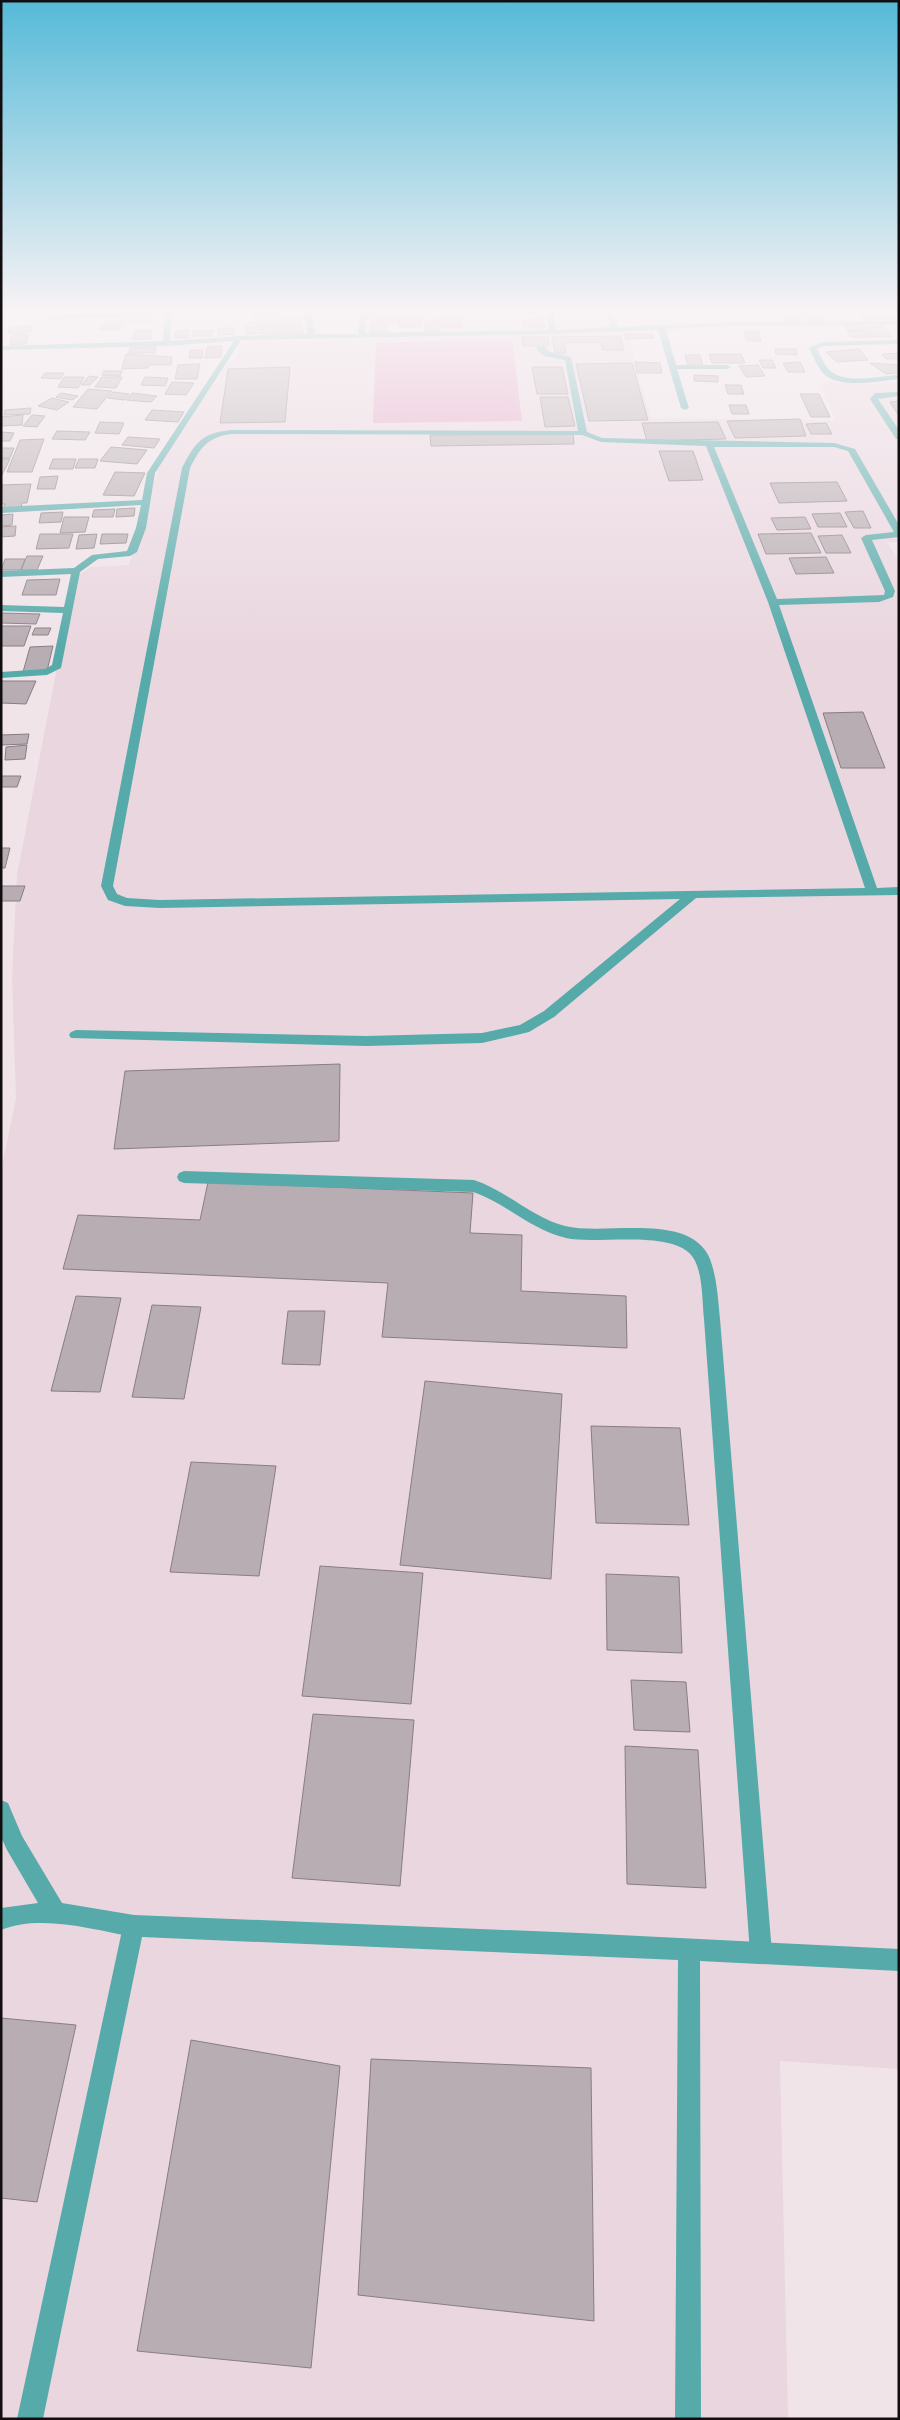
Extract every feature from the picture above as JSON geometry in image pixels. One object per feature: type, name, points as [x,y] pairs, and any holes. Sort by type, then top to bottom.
[{"type":"street","points":[[1,574],[76,571],[95,557],[133,552],[147,502],[151,473],[183,423]]},
{"type":"street","points":[[580,423],[582,433]]},
{"type":"street","points":[[890,423],[899,437]]},
{"type":"street","points":[[772,602],[879,599],[888,596],[890,591],[866,538],[899,534],[855,454],[846,446],[601,440],[582,433],[231,432],[211,436],[198,445],[186,468],[107,886],[112,896],[125,902],[160,904],[696,893],[899,891]]},
{"type":"street","points":[[709,444],[772,602],[872,891]]},
{"type":"street","points":[[1,510],[147,502]]},
{"type":"street","points":[[1,675],[47,672],[57,666],[76,571]]},
{"type":"street","points":[[1,608],[68,610]]},
{"type":"street","points":[[76,1035],[366,1041],[482,1038],[505,1034],[524,1029],[549,1014],[696,893]]},
{"type":"street","points":[[184,1178],[474,1186],[504,1198],[518,1210],[536,1221],[567,1233],[670,1237],[687,1243],[698,1252],[703,1263],[712,1319],[761,1953]]},
{"type":"street","points":[[1,1810],[14,1843],[56,1913]]},
{"type":"street","points":[[1,1920],[7,1916],[56,1913],[134,1926],[899,1960]]},
{"type":"street","points":[[30,2419],[134,1926]]},
{"type":"street","points":[[688,2419],[689,1950]]},
{"type":"shaded area","points":[[184,423],[899,423],[899,542],[887,542],[899,562],[899,2069],[780,2061],[788,2419],[1,2419],[1,1170],[16,1099],[12,977],[17,875],[68,610],[72,579],[91,567],[129,565],[163,455]]},
{"type":"building","points":[[1,423],[22,423],[22,425],[1,426]]},
{"type":"building","points":[[26,423],[40,423],[37,427],[23,426]]},
{"type":"building","points":[[100,423],[124,423],[119,434],[95,433]]},
{"type":"building","points":[[544,423],[574,423],[575,426],[545,427]]},
{"type":"building","points":[[642,423],[718,423],[726,439],[647,441]]},
{"type":"building","points":[[728,423],[801,423],[806,436],[735,438]]},
{"type":"building","points":[[826,423],[832,434],[811,434],[806,424]]},
{"type":"building","points":[[57,431],[90,432],[85,440],[52,439]]},
{"type":"building","points":[[1,432],[14,433],[10,441],[1,441]]},
{"type":"building","points":[[573,434],[574,444],[431,446],[430,435]]},
{"type":"building","points":[[128,437],[160,439],[154,448],[122,445]]},
{"type":"building","points":[[44,439],[32,472],[7,472],[20,440]]},
{"type":"building","points":[[111,447],[147,450],[137,464],[100,461]]},
{"type":"building","points":[[1,448],[14,448],[10,458],[1,458]]},
{"type":"building","points":[[659,451],[693,451],[703,480],[669,481]]},
{"type":"building","points":[[1,459],[10,459],[1,477]]},
{"type":"building","points":[[53,459],[76,459],[73,469],[49,469]]},
{"type":"building","points":[[79,459],[98,459],[95,468],[75,468]]},
{"type":"building","points":[[115,472],[145,473],[134,496],[103,495]]},
{"type":"building","points":[[58,476],[55,489],[37,489],[40,477]]},
{"type":"building","points":[[837,482],[847,501],[779,503],[770,483]]},
{"type":"building","points":[[31,484],[27,503],[22,503],[21,508],[3,509],[5,504],[1,504],[2,485]]},
{"type":"building","points":[[135,508],[134,516],[116,517],[117,509]]},
{"type":"building","points":[[115,509],[113,517],[92,517],[94,510]]},
{"type":"building","points":[[863,511],[871,528],[854,528],[845,512]]},
{"type":"building","points":[[63,512],[61,522],[39,523],[41,513]]},
{"type":"building","points":[[840,513],[847,527],[818,527],[812,514]]},
{"type":"building","points":[[13,514],[12,525],[1,526],[1,515]]},
{"type":"building","points":[[64,517],[89,517],[85,532],[60,533]]},
{"type":"building","points":[[805,517],[811,529],[777,530],[771,518]]},
{"type":"building","points":[[16,526],[15,536],[1,537],[1,527]]},
{"type":"building","points":[[811,533],[821,553],[766,554],[758,534]]},
{"type":"building","points":[[40,534],[73,534],[69,548],[36,549]]},
{"type":"building","points":[[97,534],[94,548],[76,549],[79,535]]},
{"type":"building","points":[[102,534],[128,534],[126,543],[100,544]]},
{"type":"building","points":[[842,535],[851,553],[826,553],[818,536]]},
{"type":"building","points":[[27,556],[43,556],[37,570],[21,570]]},
{"type":"building","points":[[826,557],[834,573],[796,574],[789,558]]},
{"type":"building","points":[[5,559],[25,559],[21,570],[1,570]]},
{"type":"building","points":[[60,579],[56,595],[22,595],[27,580]]},
{"type":"building","points":[[1,613],[40,614],[36,624],[1,623]]},
{"type":"building","points":[[1,626],[31,626],[24,646],[1,646]]},
{"type":"building","points":[[35,628],[51,628],[48,635],[32,635]]},
{"type":"building","points":[[53,646],[47,671],[23,672],[30,647]]},
{"type":"building","points":[[1,681],[36,681],[26,704],[1,703]]},
{"type":"building","points":[[863,712],[885,768],[841,768],[823,713]]},
{"type":"building","points":[[29,734],[27,744],[1,745],[1,735]]},
{"type":"building","points":[[27,745],[25,759],[5,760],[6,747]]},
{"type":"building","points":[[1,776],[21,776],[17,787],[1,787]]},
{"type":"building","points":[[1,848],[10,848],[5,868],[1,868]]},
{"type":"building","points":[[1,886],[25,886],[20,901],[1,901]]},
{"type":"building","points":[[340,1064],[339,1141],[114,1149],[125,1071]]},
{"type":"building","points":[[208,1182],[473,1193],[470,1233],[522,1235],[521,1291],[626,1296],[627,1348],[382,1337],[388,1283],[63,1269],[78,1215],[200,1220]]},
{"type":"building","points":[[76,1296],[121,1298],[100,1392],[51,1391]]},
{"type":"building","points":[[152,1305],[201,1307],[184,1399],[132,1397]]},
{"type":"building","points":[[288,1311],[325,1311],[320,1365],[282,1364]]},
{"type":"building","points":[[425,1381],[562,1394],[551,1579],[400,1565]]},
{"type":"building","points":[[591,1426],[680,1428],[689,1525],[596,1523]]},
{"type":"building","points":[[191,1462],[276,1466],[259,1576],[170,1572]]},
{"type":"building","points":[[320,1566],[423,1573],[411,1704],[302,1696]]},
{"type":"building","points":[[606,1574],[679,1577],[682,1653],[607,1650]]},
{"type":"building","points":[[631,1680],[686,1682],[690,1732],[634,1730]]},
{"type":"building","points":[[313,1714],[414,1720],[400,1886],[292,1878]]},
{"type":"building","points":[[625,1746],[698,1750],[706,1888],[627,1884]]},
{"type":"building","points":[[1,2018],[76,2025],[37,2202],[1,2198]]},
{"type":"building","points":[[191,2040],[340,2066],[311,2368],[137,2351]]},
{"type":"building","points":[[371,2059],[591,2068],[594,2321],[358,2295]]}]
